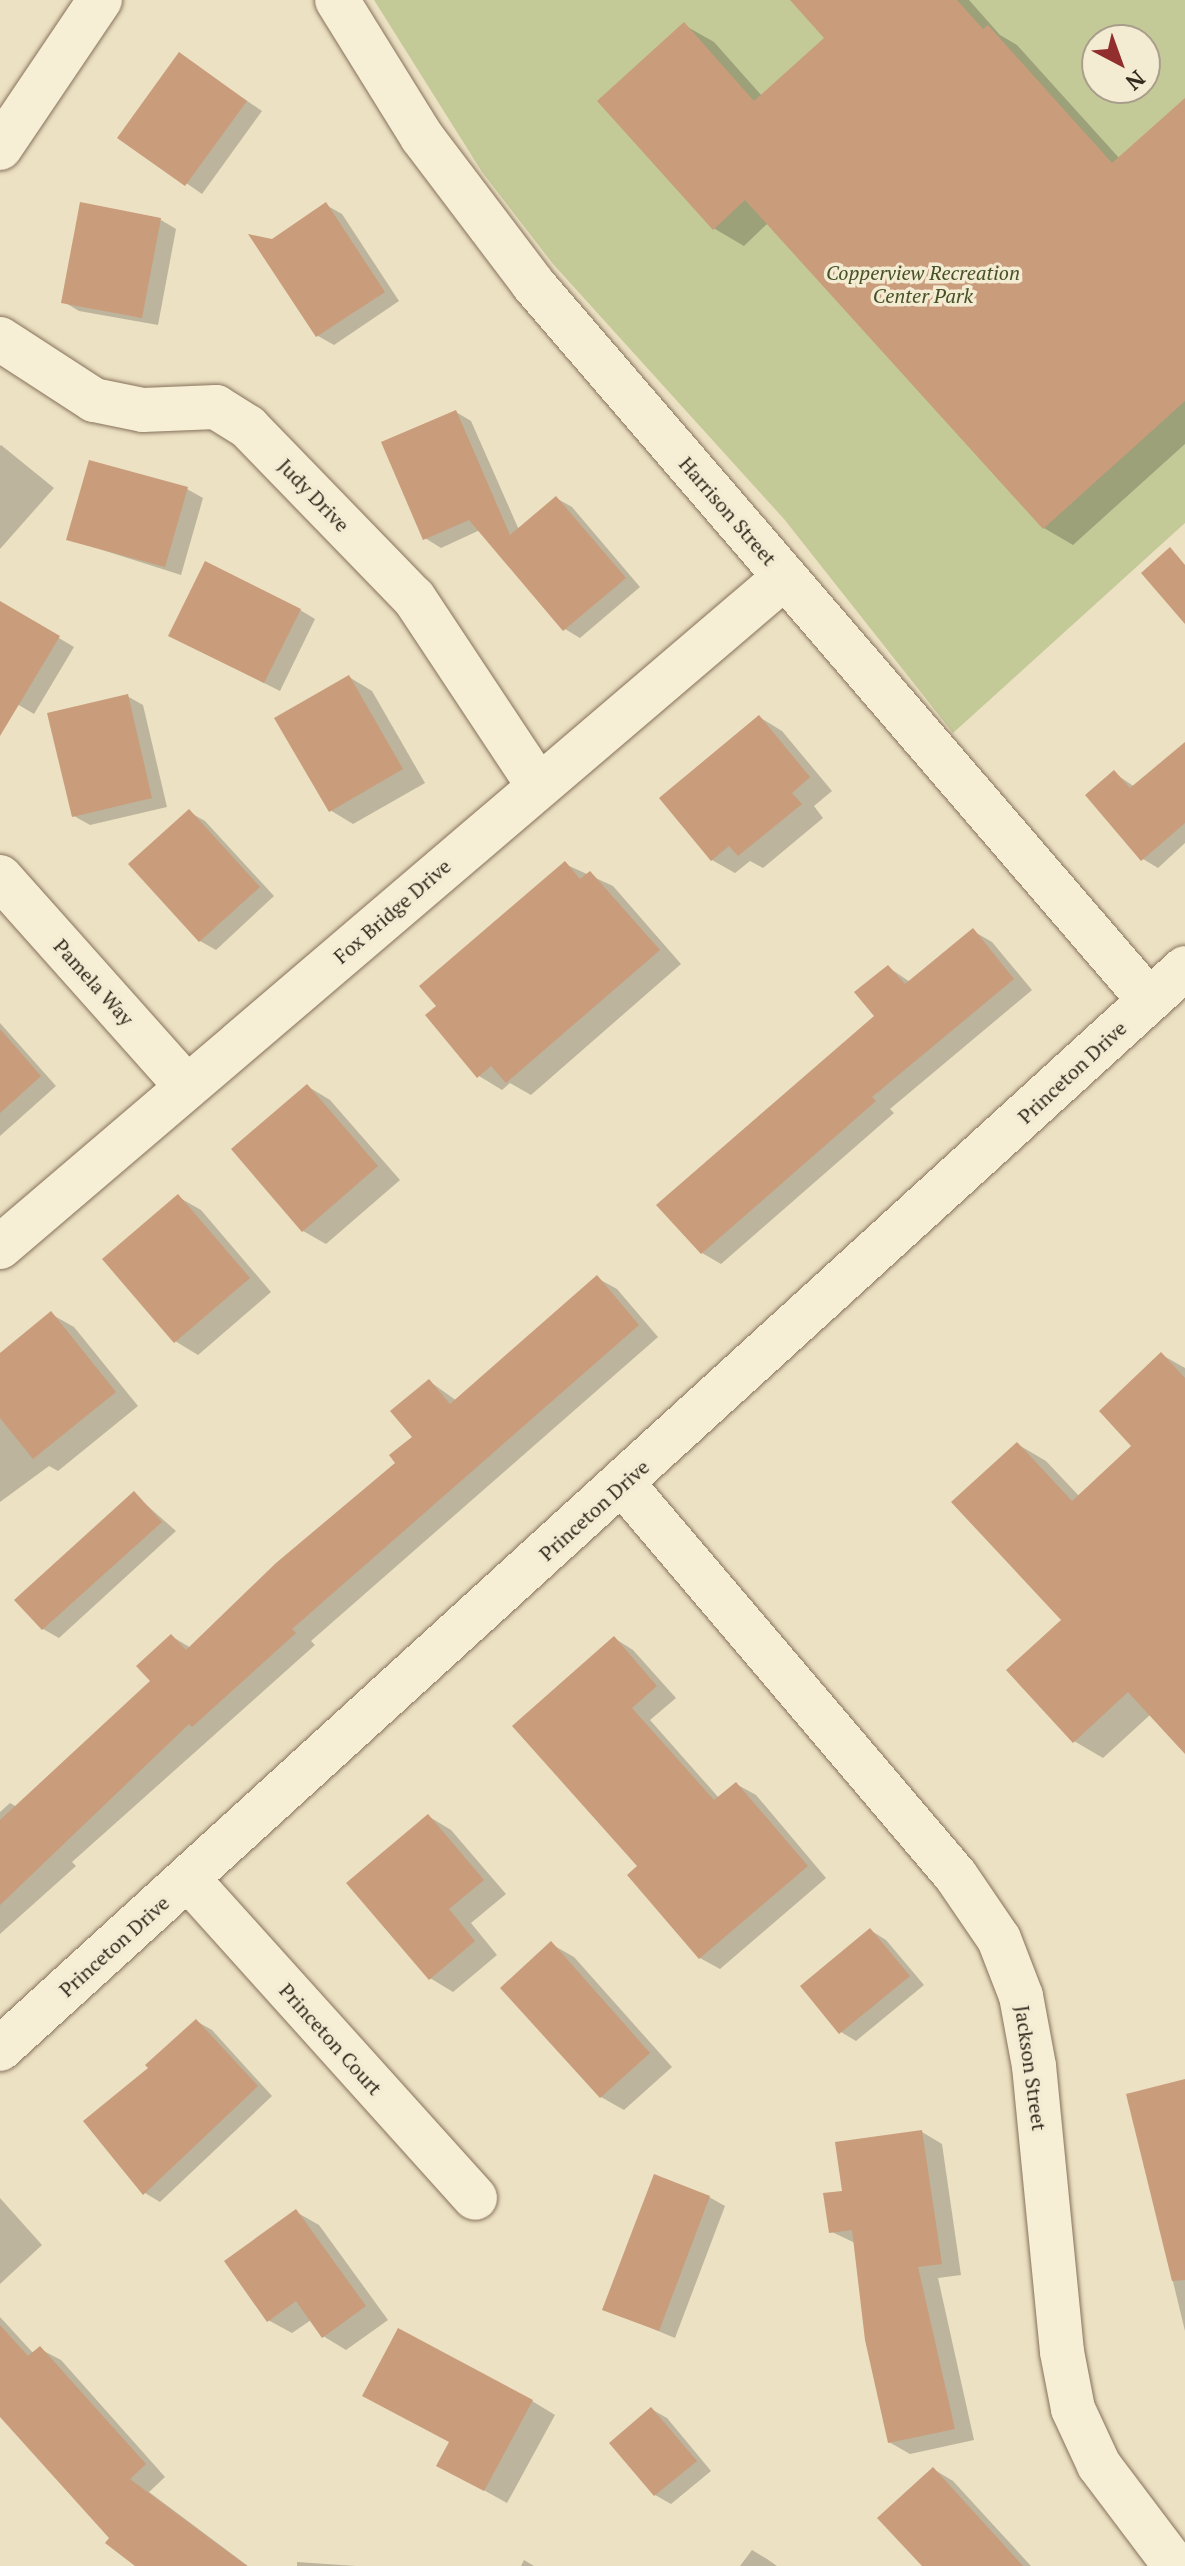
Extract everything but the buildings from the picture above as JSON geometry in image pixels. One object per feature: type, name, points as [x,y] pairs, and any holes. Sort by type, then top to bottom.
[{"type":"street","points":[[0,148],[100,0]]},
{"type":"street","name":"Harrison Street","points":[[337,0],[422,137],[505,248],[1149,1000]]},
{"type":"street","name":"Judy Drive","points":[[0,339],[94,400],[143,410],[216,407],[248,427],[414,598],[538,785]]},
{"type":"street","name":"Fox Bridge Drive","points":[[0,1247],[785,577]]},
{"type":"street","name":"Pamela Way","points":[[0,877],[187,1087]]},
{"type":"street","name":"Princeton Drive","points":[[0,2049],[623,1484],[1185,968]]},
{"type":"street","name":"Jackson Street","points":[[623,1484],[956,1876],[999,1939],[1021,1996],[1034,2066],[1062,2352],[1073,2409],[1099,2465],[1175,2566]]},
{"type":"street","name":"Princeton Court","points":[[188,1879],[475,2198]]},
{"type":"green space","name":"Copperview Recreation Center Park","points":[[374,0],[1185,0],[1185,523],[953,733],[784,519],[553,264],[482,172]]}]
